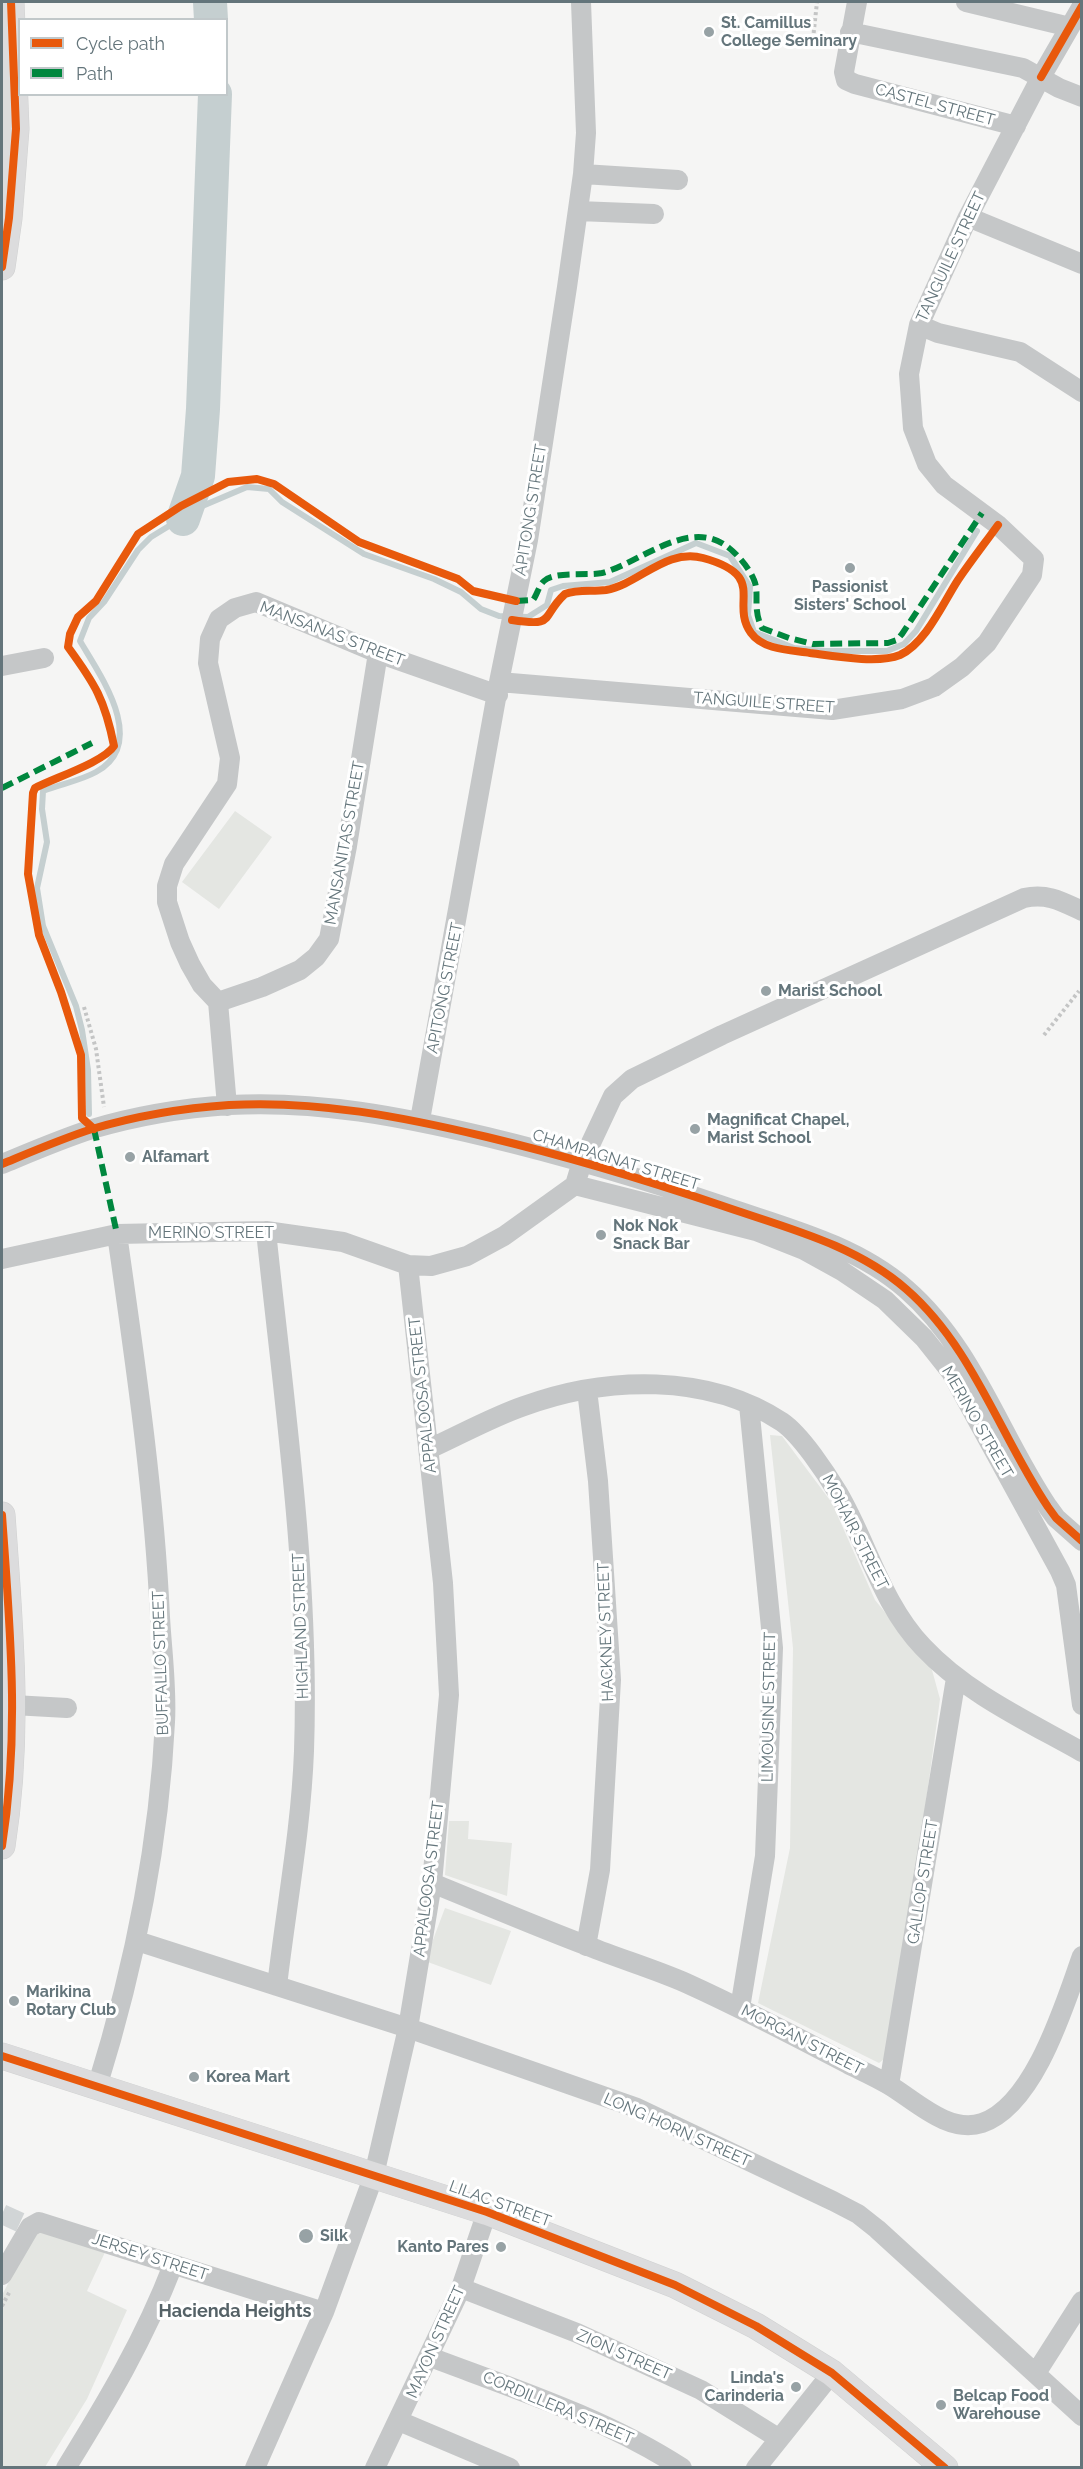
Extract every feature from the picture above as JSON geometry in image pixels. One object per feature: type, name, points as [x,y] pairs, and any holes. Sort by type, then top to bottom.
[{"type":"main road","points":[[2,267],[9,218],[16,129],[11,2]]},
{"type":"main road","points":[[2,1515],[12,1645],[13,1705],[12,1759],[2,1846]]},
{"type":"main road","name":"LILAC STREET","points":[[2,2056],[488,2212],[675,2285],[756,2326],[832,2373],[945,2468]]},
{"type":"street","name":"APITONG STREET","points":[[420,1120],[528,540],[578,211],[586,133],[580,2]]},
{"type":"street","points":[[857,2],[850,32],[1023,68],[1059,88],[1082,97]]},
{"type":"street","points":[[966,2],[1063,25]]},
{"type":"street","name":"TANGUILE STREET","points":[[499,688],[832,710],[902,699],[934,687],[962,667],[987,643],[1024,589],[1035,565],[1034,558],[998,525],[944,485],[927,464],[913,428],[909,374],[919,325],[968,217],[1041,77],[1063,25],[1082,6]]},
{"type":"street","name":"CASTEL STREET","points":[[850,32],[844,72],[846,80],[1016,126]]},
{"type":"street","points":[[583,174],[678,180]]},
{"type":"street","points":[[578,211],[654,214]]},
{"type":"street","points":[[968,217],[1082,264]]},
{"type":"street","points":[[919,325],[938,333],[1020,352],[1082,392]]},
{"type":"street","name":"MANSANAS STREET","points":[[218,1002],[202,985],[180,942],[167,902],[167,886],[174,864],[227,784],[230,758],[208,663],[210,639],[219,619],[234,608],[256,602],[378,654],[499,688]]},
{"type":"street","name":"MANSANITAS STREET","points":[[218,1002],[262,987],[300,970],[316,957],[329,939],[347,846],[378,654]]},
{"type":"street","points":[[2,666],[44,658]]},
{"type":"street","points":[[575,1185],[582,1162],[613,1096],[632,1079],[722,1035],[1024,898],[1040,895],[1064,902],[1082,911]]},
{"type":"street","points":[[218,1002],[227,1106]]},
{"type":"street","name":"CHAMPAGNAT STREET","points":[[2,1164],[106,1126],[168,1113],[227,1106],[310,1107],[365,1112],[420,1120],[582,1162],[822,1240],[846,1250],[895,1279],[919,1302],[949,1338],[974,1376],[1037,1490],[1056,1518],[1082,1542]]},
{"type":"street","name":"MERINO STREET","points":[[2,1259],[117,1234],[266,1231],[343,1242],[408,1265],[431,1266],[467,1256],[514,1229],[575,1185],[756,1231],[804,1250],[842,1271],[885,1300],[924,1338],[951,1371],[1060,1571],[1065,1585],[1082,1705]]},
{"type":"street","name":"HIGHLAND STREET","points":[[266,1231],[304,1593],[303,1763],[276,1986]]},
{"type":"street","name":"BUFFALLO STREET","points":[[97,2087],[137,1941],[152,1863],[166,1719],[158,1565],[141,1403],[117,1234]]},
{"type":"street","name":"APPALOOSA STREET","points":[[255,2468],[324,2312],[374,2175],[408,2028],[432,1883],[449,1695],[443,1583],[408,1265]]},
{"type":"street","name":"MOHAIR STREET","points":[[429,1449],[523,1406],[587,1390],[637,1384],[670,1384],[727,1394],[784,1423],[819,1463],[840,1496],[881,1586],[905,1625],[923,1647],[956,1678],[1082,1752]]},
{"type":"street","name":"HACKNEY STREET","points":[[586,1946],[600,1870],[611,1680],[598,1482],[587,1390]]},
{"type":"street","name":"LIMOUSINE STREET","points":[[740,2008],[765,1856],[772,1660],[749,1405]]},
{"type":"street","name":"GALLOP STREET","points":[[889,2085],[956,1678]]},
{"type":"street","points":[[13,1705],[67,1708]]},
{"type":"street","name":"MORGAN STREET","points":[[432,1883],[586,1946],[683,1982],[740,2008],[889,2085],[922,2107],[954,2124],[981,2123],[997,2116],[1031,2077],[1053,2035],[1082,1956]]},
{"type":"street","name":"LONG HORN STREET","points":[[137,1941],[408,2028],[636,2108],[858,2214],[878,2229],[1082,2416]]},
{"type":"street","name":"MAYON STREET","points":[[375,2468],[461,2288],[488,2212]]},
{"type":"street","name":"JERSEY STREET","points":[[7,2281],[27,2225],[39,2222],[324,2312]]},
{"type":"street","points":[[66,2468],[124,2373],[158,2305],[173,2265]]},
{"type":"street","name":"ZION STREET","points":[[461,2288],[577,2333],[701,2390],[778,2438]]},
{"type":"street","points":[[1036,2373],[1082,2301]]},
{"type":"street","name":"CORDILLERA STREET","points":[[430,2357],[567,2409],[652,2448],[682,2468]]},
{"type":"street","points":[[756,2468],[832,2373]]},
{"type":"street","points":[[399,2421],[510,2468]]},
{"type":"path","points":[[813,39],[817,2]]},
{"type":"path","points":[[1044,1035],[1079,991]]},
{"type":"path","points":[[84,1007],[96,1049],[105,1111]]},
{"type":"path","points":[[2,2306],[7,2281]]},
{"type":"shaded area","points":[[235,811],[272,837],[219,909],[182,882]]},
{"type":"shaded area","points":[[770,1435],[782,1436],[832,1503],[875,1600],[932,1670],[940,1699],[892,2053],[879,2063],[758,2003],[790,1848],[793,1648]]},
{"type":"shaded area","points":[[449,1821],[469,1821],[468,1839],[512,1843],[507,1896],[445,1875]]},
{"type":"shaded area","points":[[445,1908],[511,1931],[491,1985],[425,1961]]},
{"type":"shaded area","points":[[36,2231],[107,2248],[87,2291],[127,2310],[87,2399],[45,2467],[2,2468],[2,2295]]},
{"type":"waterway","points":[[210,2],[211,18]]},
{"type":"waterway","points":[[183,519],[198,476],[203,409],[215,96]]},
{"type":"waterway","points":[[89,1114],[88,1070],[82,1030],[76,1006],[43,926],[37,888],[47,842],[42,809],[43,791],[96,772],[111,759],[119,744],[120,727],[115,708],[108,690],[80,641],[89,618],[104,602],[138,550],[151,537],[200,507],[247,487],[269,489],[282,502],[364,554],[434,579],[461,592],[481,609],[499,616],[528,617],[547,605],[551,590],[563,586],[610,582],[696,543],[730,556],[750,587],[748,615],[754,632],[794,648],[825,651],[887,651],[904,644],[916,631],[977,531]]},
{"type":"tunnel","points":[[2,2214],[24,2224]]},
{"type":"marked path","points":[[516,601],[533,600],[542,583],[549,578],[602,573],[665,545],[682,539],[698,537],[714,539],[729,548],[747,567],[756,585],[757,614],[762,628],[813,644],[888,643],[897,640],[902,634],[982,513]]},
{"type":"marked path","points":[[2,788],[92,743]]},
{"type":"marked path","points":[[94,1129],[117,1234]]},
{"type":"cycle path","points":[[2,267],[9,218],[16,129],[11,2]]},
{"type":"cycle path","points":[[1041,77],[1082,6]]},
{"type":"cycle path","points":[[94,1129],[82,1118],[81,1055],[61,992],[39,935],[28,874],[33,793],[35,788],[100,758],[114,746],[107,716],[98,693],[68,647],[70,634],[78,617],[96,601],[138,534],[181,506],[228,482],[257,479],[274,484],[359,542],[458,579],[473,591],[516,601]]},
{"type":"cycle path","points":[[512,620],[542,621],[565,594],[606,590],[630,581],[665,562],[690,556],[723,565],[735,573],[744,591],[745,622],[756,639],[763,643],[786,650],[843,657],[891,658],[909,649],[926,632],[958,580],[998,525]]},
{"type":"cycle path","points":[[2,1164],[92,1129],[160,1113],[229,1105],[295,1105],[392,1117],[517,1144],[633,1177],[793,1229],[841,1248],[886,1273],[929,1312],[968,1365],[1048,1507],[1056,1518],[1082,1541]]},
{"type":"cycle path","points":[[2,1515],[12,1680],[11,1762],[2,1846]]},
{"type":"cycle path","points":[[2,2056],[487,2212],[675,2285],[756,2326],[832,2373],[945,2468]]},
{"type":"place","name":"St. Camillus College Seminary","points":[[709,32]]},
{"type":"place","name":"Passionist Sisters' School","points":[[850,568]]},
{"type":"place","name":"Marist School","points":[[766,991]]},
{"type":"place","name":"Magnificat Chapel, Marist School","points":[[695,1129]]},
{"type":"place","name":"Alfamart","points":[[130,1157]]},
{"type":"place","name":"Nok Nok Snack Bar","points":[[601,1235]]},
{"type":"place","name":"Marikina Rotary Club","points":[[14,2001]]},
{"type":"place","name":"Korea Mart","points":[[194,2077]]},
{"type":"place","name":"Silk","points":[[306,2236]]},
{"type":"place","name":"Kanto Pares","points":[[501,2247]]},
{"type":"place","name":"Linda's Carinderia","points":[[796,2387]]},
{"type":"place","name":"Belcap Food Warehouse","points":[[941,2405]]},
{"type":"district","name":"Hacienda Heights","points":[[235,2312]]}]
